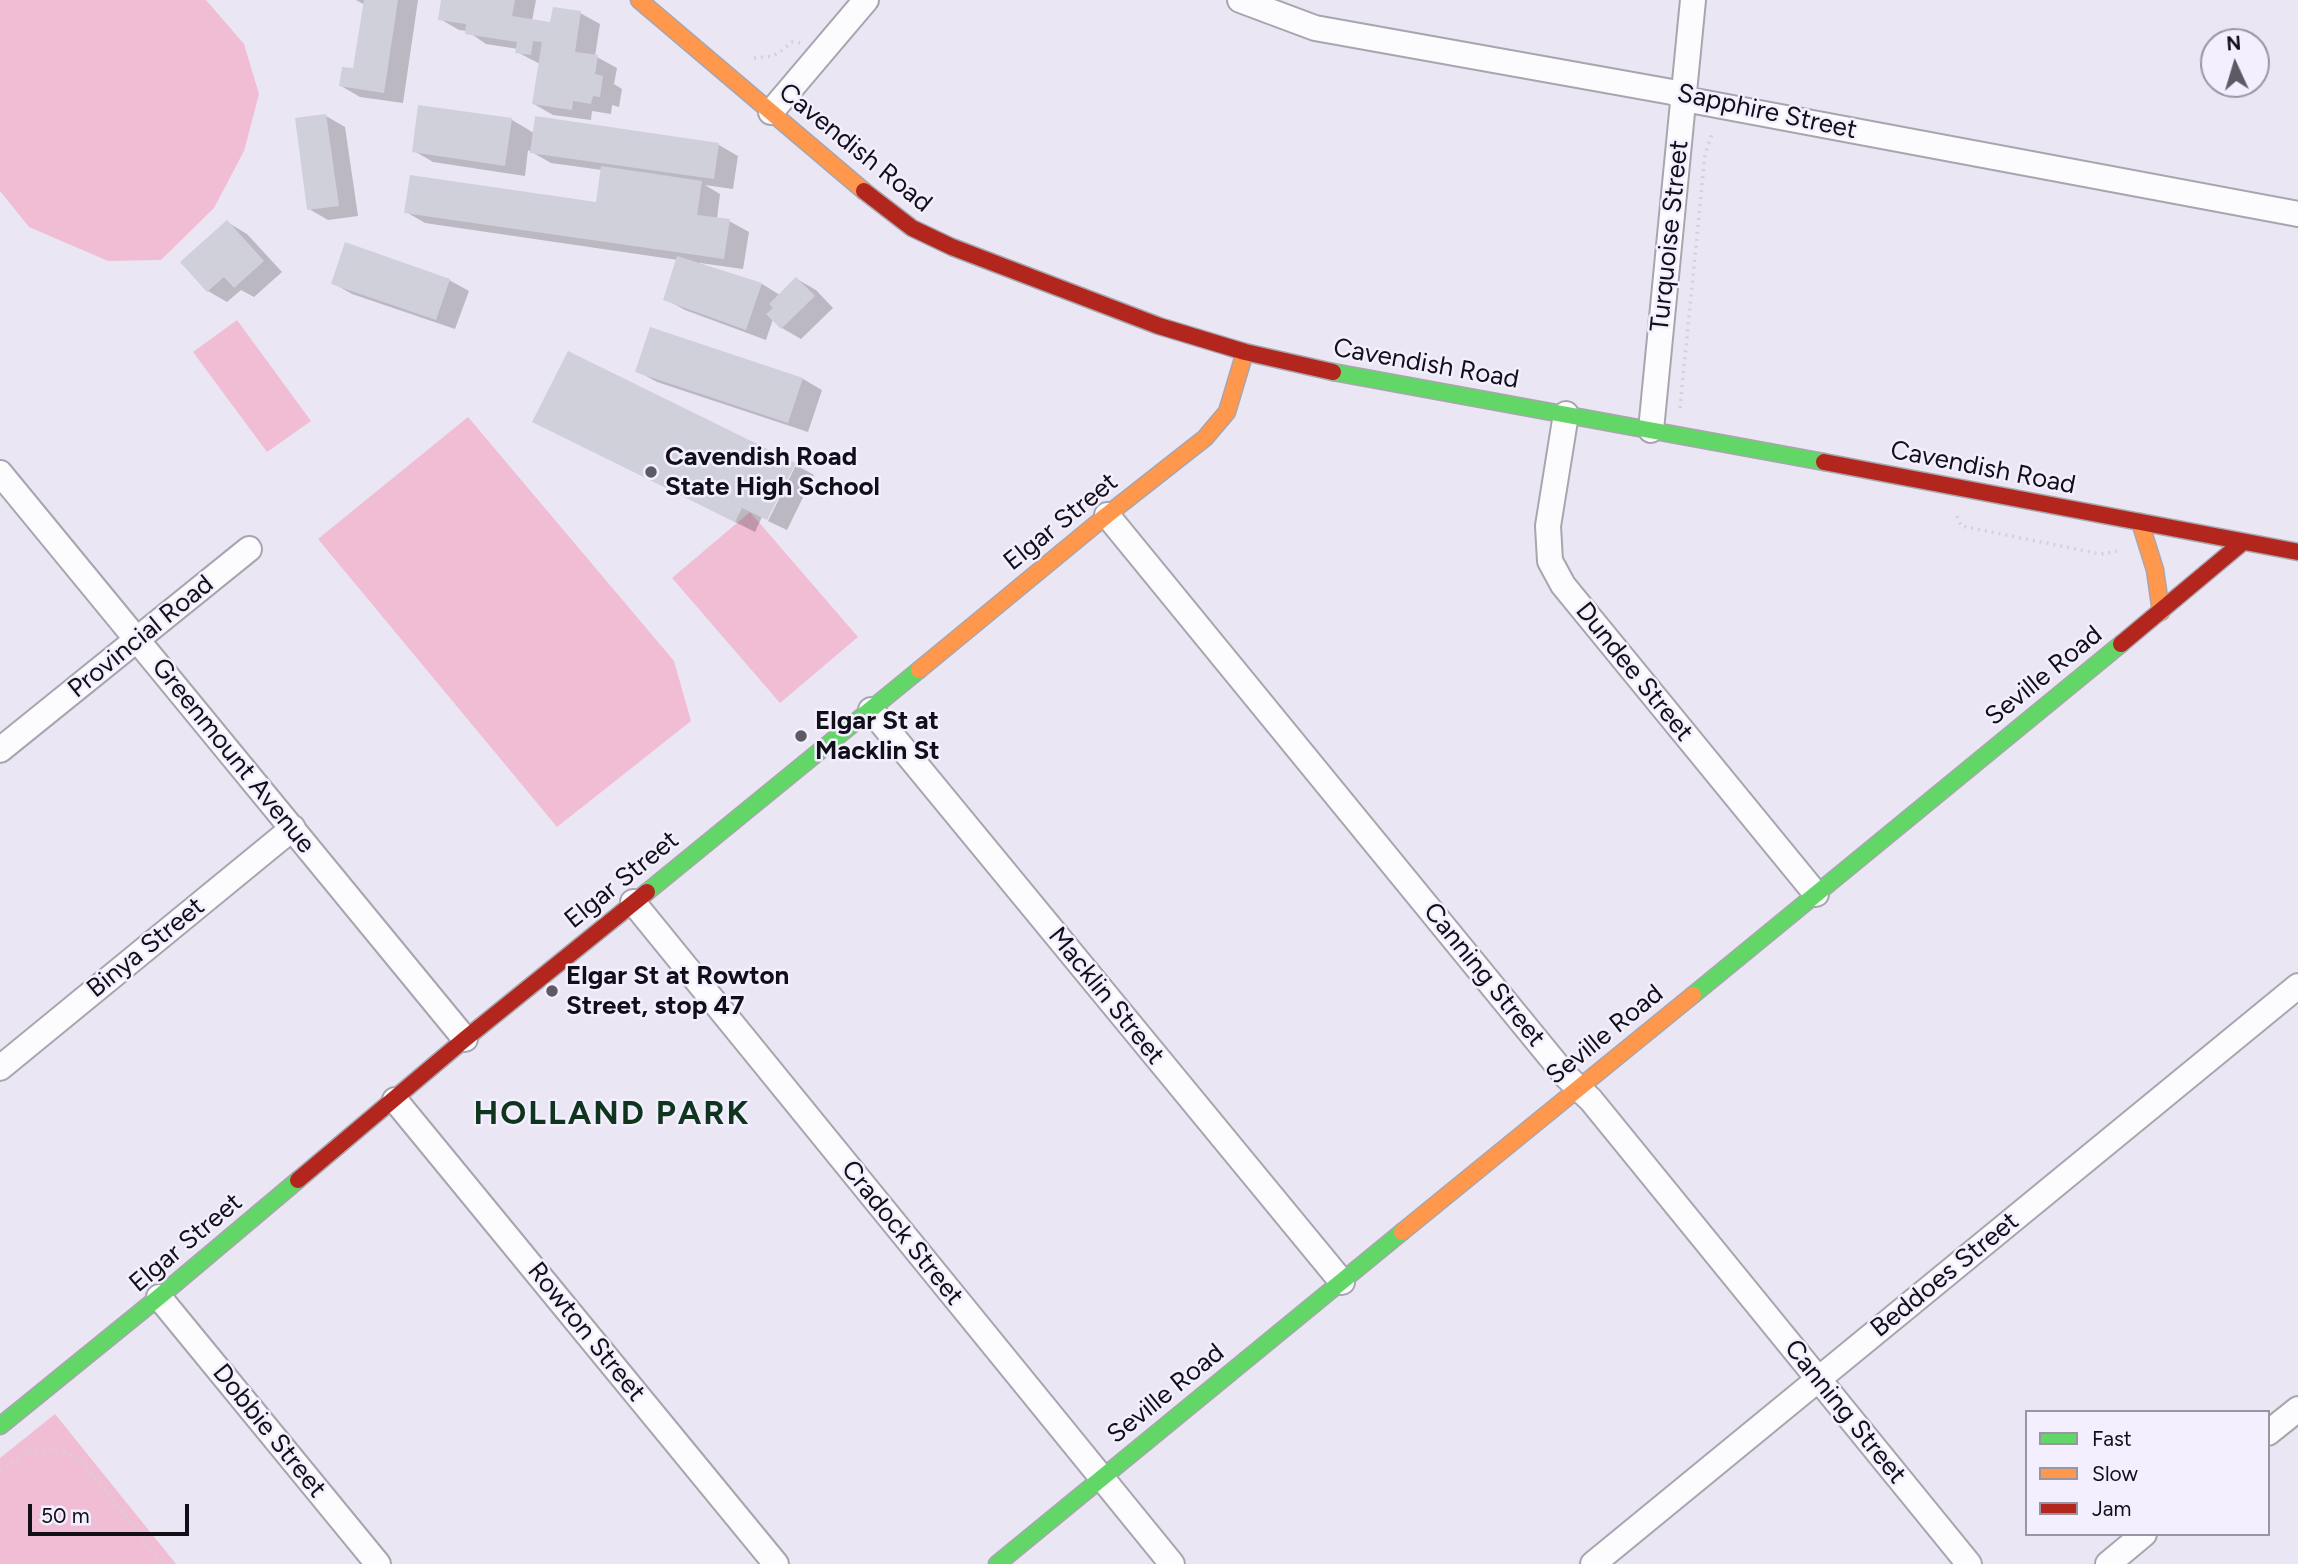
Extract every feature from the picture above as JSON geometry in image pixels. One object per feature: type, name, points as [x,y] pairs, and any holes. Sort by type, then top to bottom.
[{"type":"street","name":"Cavendish Road","points":[[639,0],[880,205],[926,236],[1159,326],[1245,352],[1327,371],[2298,552]]},
{"type":"street","points":[[771,112],[866,0]]},
{"type":"street","name":"Sapphire Street","points":[[1240,0],[1315,28],[1658,90],[1723,106],[2298,214]]},
{"type":"street","name":"Turquoise Street","points":[[1651,430],[1693,0]]},
{"type":"street","name":"Elgar Street","points":[[0,1426],[159,1297],[465,1039],[1213,430],[1227,412],[1245,352]]},
{"type":"street","name":"Dundee Street","points":[[1566,414],[1548,526],[1550,561],[1563,585],[1816,894]]},
{"type":"street","name":"Greenmount Avenue","points":[[0,473],[465,1039]]},
{"type":"street","name":"Canning Street","points":[[1107,515],[1579,1089],[1591,1100],[1969,1564]]},
{"type":"street","points":[[2140,522],[2155,570],[2161,612]]},
{"type":"street","name":"Seville Road","points":[[997,1564],[2161,612],[2243,542]]},
{"type":"street","name":"Provincial Road","points":[[0,750],[249,550]]},
{"type":"street","name":"Macklin Street","points":[[870,710],[1342,1282]]},
{"type":"street","name":"Binya Street","points":[[0,1068],[293,828]]},
{"type":"street","name":"Cradock Street","points":[[633,902],[1172,1564]]},
{"type":"street","name":"Beddoes Street","points":[[1593,1564],[2298,986]]},
{"type":"street","name":"Rowton Street","points":[[395,1100],[776,1564]]},
{"type":"street","name":"Dobbie Street","points":[[159,1297],[378,1564]]},
{"type":"street","points":[[2270,1431],[2298,1409]]},
{"type":"street","points":[[2108,1564],[2142,1536]]},
{"type":"path","points":[[751,58],[772,56],[795,41],[799,41],[818,57]]},
{"type":"path","points":[[1680,408],[1705,154],[1713,131]]},
{"type":"path","points":[[0,1471],[28,1451],[51,1450],[79,1458],[163,1564]]},
{"type":"shaded area","points":[[0,0],[206,0],[244,44],[259,94],[244,151],[214,208],[161,260],[108,261],[29,227],[0,191]]},
{"type":"shaded area","points":[[237,320],[311,421],[267,452],[193,352]]},
{"type":"shaded area","points":[[468,417],[674,661],[691,721],[557,827],[318,539]]},
{"type":"shaded area","points":[[750,512],[858,637],[780,703],[672,578]]},
{"type":"shaded area","points":[[55,1414],[176,1564],[0,1564],[0,1458]]},
{"type":"building","points":[[364,0],[398,0],[384,93],[339,86],[342,67],[353,68]]},
{"type":"building","points":[[441,0],[515,0],[512,16],[550,22],[553,7],[581,11],[575,52],[598,55],[595,74],[603,76],[600,97],[593,96],[591,104],[573,101],[572,110],[532,104],[542,42],[533,41],[531,55],[515,53],[517,42],[465,34],[466,24],[438,20]]},
{"type":"building","points":[[418,105],[512,118],[505,166],[412,152]]},
{"type":"building","points":[[326,114],[339,206],[307,210],[295,118]]},
{"type":"building","points":[[535,116],[719,143],[714,179],[530,153]]},
{"type":"building","points":[[601,166],[702,181],[697,215],[730,219],[724,259],[404,213],[410,175],[596,202]]},
{"type":"building","points":[[227,220],[264,261],[234,288],[224,277],[207,292],[180,262]]},
{"type":"building","points":[[345,242],[450,279],[436,320],[331,284]]},
{"type":"building","points":[[677,256],[762,283],[746,330],[663,300]]},
{"type":"building","points":[[796,277],[815,296],[781,329],[766,314],[773,308],[769,304]]},
{"type":"building","points":[[650,327],[803,378],[788,423],[635,372]]},
{"type":"building","points":[[568,351],[796,463],[767,520],[742,508],[735,522],[532,422]]},
{"type":"traffic: fast","points":[[1333,372],[1824,462]]},
{"type":"traffic: fast","points":[[1693,995],[2121,644]]},
{"type":"traffic: fast","points":[[647,892],[919,670]]},
{"type":"traffic: fast","points":[[0,1426],[298,1180]]},
{"type":"traffic: fast","points":[[997,1564],[1402,1232]]},
{"type":"traffic: slow","points":[[639,0],[864,191]]},
{"type":"traffic: slow","points":[[919,670],[1205,438],[1227,412],[1245,352]]},
{"type":"traffic: slow","points":[[2140,522],[2155,570],[2161,612]]},
{"type":"traffic: slow","points":[[1402,1232],[1693,995]]},
{"type":"traffic: jam","points":[[864,191],[912,228],[952,247],[1159,326],[1245,352],[1333,372]]},
{"type":"traffic: jam","points":[[1824,462],[2298,552]]},
{"type":"traffic: jam","points":[[2121,644],[2243,542]]},
{"type":"traffic: jam","points":[[298,1180],[465,1039],[647,892]]},
{"type":"place","name":"Cavendish Road State High School","points":[[651,472]]},
{"type":"place","name":"Elgar St at Macklin St","points":[[801,736]]},
{"type":"place","name":"Elgar St at Rowton Street, stop 47","points":[[552,991]]},
{"type":"district","name":"HOLLAND PARK","points":[[612,1114]]}]
